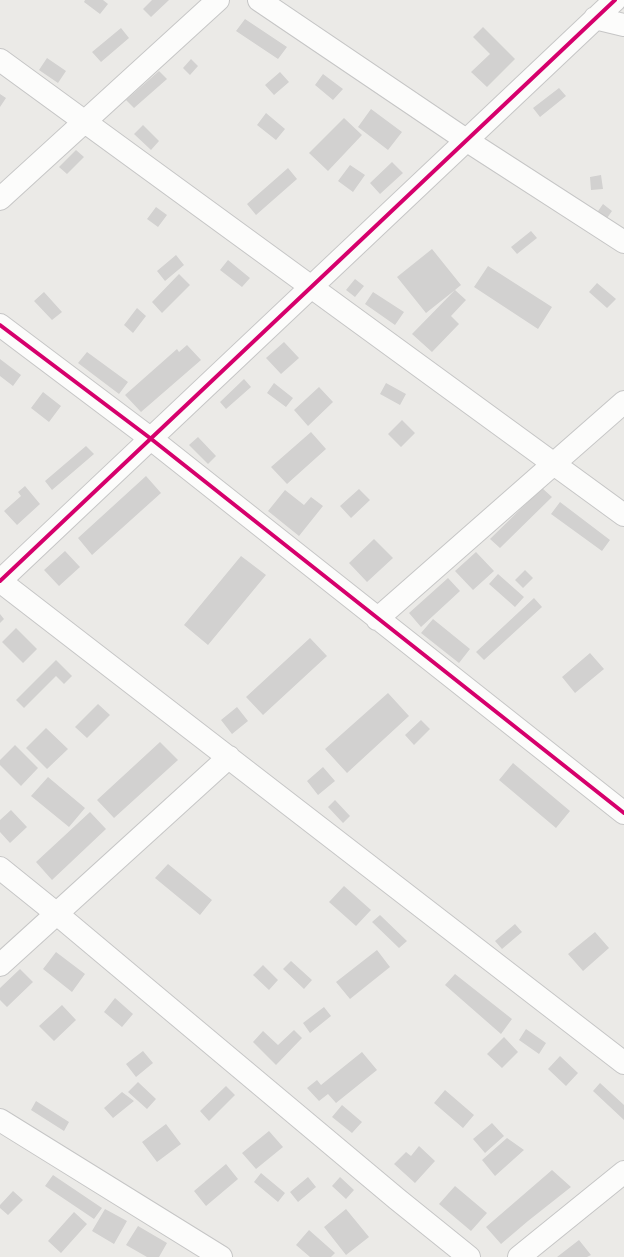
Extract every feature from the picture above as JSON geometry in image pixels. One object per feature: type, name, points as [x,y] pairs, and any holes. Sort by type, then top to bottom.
[{"type":"street","points":[[0,199],[218,0]]},
{"type":"street","points":[[259,0],[466,140],[624,242]]},
{"type":"street","points":[[615,0],[0,581],[624,1062]]},
{"type":"street","points":[[595,18],[624,25]]},
{"type":"street","points":[[0,60],[624,515]]},
{"type":"street","points":[[0,325],[150,438],[624,813]]},
{"type":"street","points":[[377,619],[624,402]]},
{"type":"street","points":[[0,965],[229,757]]},
{"type":"street","points":[[0,868],[57,914],[396,1199],[469,1257]]},
{"type":"street","points":[[0,1120],[221,1257]]},
{"type":"street","points":[[519,1257],[624,1172]]},
{"type":"building","points":[[85,0],[103,0],[108,4],[100,14],[84,2]]},
{"type":"building","points":[[152,0],[169,0],[151,17],[143,9]]},
{"type":"building","points":[[245,19],[287,47],[278,59],[236,31]]},
{"type":"building","points":[[483,27],[515,59],[487,87],[471,72],[490,54],[473,37]]},
{"type":"building","points":[[121,28],[129,38],[101,62],[92,52]]},
{"type":"building","points":[[47,58],[66,71],[58,83],[39,70]]},
{"type":"building","points":[[191,59],[198,66],[190,75],[183,68]]},
{"type":"building","points":[[159,71],[167,79],[134,108],[126,100]]},
{"type":"building","points":[[280,72],[289,82],[274,95],[265,85]]},
{"type":"building","points":[[323,74],[343,89],[333,100],[315,85]]},
{"type":"building","points":[[559,88],[566,96],[540,117],[533,108]]},
{"type":"building","points":[[0,94],[6,98],[0,107]]},
{"type":"building","points":[[371,109],[402,132],[388,150],[358,127]]},
{"type":"building","points":[[266,113],[285,129],[276,140],[257,125]]},
{"type":"building","points":[[344,118],[362,135],[328,171],[309,153]]},
{"type":"building","points":[[143,125],[159,141],[151,150],[134,134]]},
{"type":"building","points":[[76,150],[84,157],[67,174],[59,167]]},
{"type":"building","points":[[392,162],[403,173],[380,194],[370,183]]},
{"type":"building","points":[[350,165],[365,175],[353,192],[338,181]]},
{"type":"building","points":[[288,168],[297,179],[256,215],[247,204]]},
{"type":"building","points":[[601,175],[603,189],[591,190],[590,177]]},
{"type":"building","points":[[603,204],[612,211],[605,221],[596,214]]},
{"type":"building","points":[[156,207],[167,215],[158,227],[147,219]]},
{"type":"building","points":[[531,231],[537,238],[517,254],[511,247]]},
{"type":"building","points":[[432,249],[461,285],[426,313],[397,277]]},
{"type":"building","points":[[176,255],[184,265],[165,281],[157,271]]},
{"type":"building","points":[[228,260],[250,278],[242,287],[220,270]]},
{"type":"building","points":[[488,266],[552,307],[538,329],[474,287]]},
{"type":"building","points":[[179,274],[190,285],[162,313],[152,302]]},
{"type":"building","points":[[355,279],[364,286],[355,297],[346,290]]},
{"type":"building","points":[[597,283],[616,299],[607,308],[589,292]]},
{"type":"building","points":[[455,290],[466,300],[451,316],[459,324],[432,352],[412,334]]},
{"type":"building","points":[[44,292],[62,312],[52,320],[34,301]]},
{"type":"building","points":[[373,292],[404,312],[395,325],[365,304]]},
{"type":"building","points":[[137,308],[146,316],[133,333],[124,325]]},
{"type":"building","points":[[284,342],[299,358],[281,374],[266,358]]},
{"type":"building","points":[[187,345],[201,360],[141,412],[125,395],[177,349],[179,352]]},
{"type":"building","points":[[87,352],[128,382],[119,394],[78,363]]},
{"type":"building","points":[[0,359],[21,375],[13,386],[0,376]]},
{"type":"building","points":[[244,379],[251,387],[226,409],[220,402]]},
{"type":"building","points":[[274,383],[293,398],[286,407],[267,393]]},
{"type":"building","points":[[386,383],[406,394],[400,405],[380,394]]},
{"type":"building","points":[[319,387],[333,402],[308,426],[294,410]]},
{"type":"building","points":[[43,392],[61,406],[49,422],[31,408]]},
{"type":"building","points":[[402,420],[415,433],[401,447],[388,434]]},
{"type":"building","points":[[311,432],[326,449],[287,484],[271,467]]},
{"type":"building","points":[[198,437],[216,456],[208,464],[189,445]]},
{"type":"building","points":[[86,446],[94,454],[52,490],[45,481]]},
{"type":"building","points":[[146,476],[161,493],[92,555],[78,538]]},
{"type":"building","points":[[25,486],[40,504],[17,525],[4,511],[21,496],[18,492]]},
{"type":"building","points":[[542,488],[552,497],[500,548],[490,539]]},
{"type":"building","points":[[359,489],[370,500],[351,518],[340,506]]},
{"type":"building","points":[[285,490],[304,505],[311,497],[323,506],[299,536],[268,511]]},
{"type":"building","points":[[560,502],[610,540],[602,551],[551,514]]},
{"type":"building","points":[[374,539],[393,558],[367,582],[349,563]]},
{"type":"building","points":[[65,551],[80,567],[59,586],[44,570]]},
{"type":"building","points":[[476,552],[494,571],[473,590],[455,571]]},
{"type":"building","points":[[241,556],[266,575],[208,645],[184,625]]},
{"type":"building","points":[[525,570],[533,578],[523,588],[515,580]]},
{"type":"building","points":[[498,574],[524,597],[515,607],[489,584]]},
{"type":"building","points":[[448,578],[460,591],[421,627],[409,613]]},
{"type":"building","points":[[534,598],[542,607],[484,660],[476,652]]},
{"type":"building","points":[[0,614],[4,619],[0,623]]},
{"type":"building","points":[[433,619],[470,649],[459,663],[421,633]]},
{"type":"building","points":[[16,628],[37,649],[23,663],[2,642]]},
{"type":"building","points":[[310,638],[327,656],[263,715],[246,697]]},
{"type":"building","points":[[590,653],[604,669],[575,693],[562,677]]},
{"type":"building","points":[[56,660],[72,676],[64,684],[56,676],[24,708],[16,700]]},
{"type":"building","points":[[388,693],[409,716],[347,773],[325,749]]},
{"type":"building","points":[[98,704],[110,715],[87,738],[75,727]]},
{"type":"building","points":[[237,707],[248,721],[232,734],[221,720]]},
{"type":"building","points":[[421,720],[430,729],[414,745],[405,735]]},
{"type":"building","points":[[46,728],[68,749],[47,769],[26,748]]},
{"type":"building","points":[[160,742],[178,760],[114,818],[97,800]]},
{"type":"building","points":[[15,745],[38,768],[21,786],[0,765],[0,760]]},
{"type":"building","points":[[513,763],[570,811],[556,828],[499,780]]},
{"type":"building","points":[[323,767],[335,781],[318,795],[307,781]]},
{"type":"building","points":[[48,777],[85,808],[69,827],[31,796]]},
{"type":"building","points":[[335,800],[350,816],[343,823],[328,807]]},
{"type":"building","points":[[11,810],[27,827],[10,843],[0,832],[0,820]]},
{"type":"building","points":[[90,812],[106,829],[52,880],[36,862]]},
{"type":"building","points":[[168,864],[212,900],[200,915],[155,878]]},
{"type":"building","points":[[344,886],[371,910],[356,926],[329,902]]},
{"type":"building","points":[[380,915],[407,941],[399,948],[372,922]]},
{"type":"building","points":[[515,924],[522,932],[502,949],[495,941]]},
{"type":"building","points":[[595,932],[609,948],[583,971],[568,954]]},
{"type":"building","points":[[377,950],[390,967],[350,999],[336,982]]},
{"type":"building","points":[[56,952],[85,974],[72,992],[43,969]]},
{"type":"building","points":[[291,961],[312,980],[304,989],[283,969]]},
{"type":"building","points":[[263,965],[278,980],[269,990],[253,975]]},
{"type":"building","points":[[20,969],[33,982],[7,1007],[0,1000],[0,988]]},
{"type":"building","points":[[455,974],[512,1019],[501,1034],[445,985]]},
{"type":"building","points":[[115,998],[133,1014],[122,1027],[104,1012]]},
{"type":"building","points":[[62,1005],[76,1020],[54,1041],[39,1026]]},
{"type":"building","points":[[324,1007],[331,1016],[310,1033],[303,1023]]},
{"type":"building","points":[[526,1029],[546,1043],[539,1054],[519,1040]]},
{"type":"building","points":[[294,1030],[302,1038],[276,1065],[253,1042],[263,1031],[278,1045]]},
{"type":"building","points":[[504,1037],[518,1052],[502,1068],[487,1054]]},
{"type":"building","points":[[143,1051],[153,1063],[136,1077],[126,1064]]},
{"type":"building","points":[[362,1052],[377,1070],[336,1103],[328,1094],[319,1101],[307,1088],[317,1080],[321,1085]]},
{"type":"building","points":[[560,1056],[578,1073],[566,1086],[548,1069]]},
{"type":"building","points":[[138,1082],[156,1099],[147,1109],[128,1092]]},
{"type":"building","points":[[600,1083],[624,1105],[624,1120],[593,1091]]},
{"type":"building","points":[[226,1086],[235,1095],[209,1121],[200,1111]]},
{"type":"building","points":[[445,1090],[474,1115],[463,1128],[434,1103]]},
{"type":"building","points":[[122,1092],[134,1101],[113,1118],[104,1108]]},
{"type":"building","points":[[36,1101],[69,1122],[64,1131],[31,1110]]},
{"type":"building","points":[[342,1105],[362,1122],[352,1133],[332,1117]]},
{"type":"building","points":[[492,1123],[504,1136],[485,1153],[473,1139]]},
{"type":"building","points":[[166,1124],[181,1144],[157,1162],[142,1142]]},
{"type":"building","points":[[269,1131],[283,1147],[256,1169],[242,1153]]},
{"type":"building","points":[[507,1138],[524,1150],[495,1176],[482,1160]]},
{"type":"building","points":[[419,1146],[435,1161],[415,1183],[394,1164],[406,1152],[411,1156]]},
{"type":"building","points":[[226,1164],[238,1179],[206,1206],[194,1191]]},
{"type":"building","points":[[552,1170],[571,1187],[501,1244],[486,1227]]},
{"type":"building","points":[[261,1173],[285,1193],[278,1202],[254,1182]]},
{"type":"building","points":[[53,1175],[102,1208],[94,1219],[45,1186]]},
{"type":"building","points":[[308,1177],[316,1187],[298,1202],[290,1192]]},
{"type":"building","points":[[340,1177],[354,1190],[346,1199],[332,1186]]},
{"type":"building","points":[[455,1186],[487,1213],[471,1231],[439,1204]]},
{"type":"building","points":[[13,1191],[23,1200],[8,1215],[0,1208],[0,1205]]},
{"type":"building","points":[[105,1209],[127,1221],[114,1244],[92,1231]]},
{"type":"building","points":[[346,1209],[369,1237],[346,1255],[324,1227]]},
{"type":"building","points":[[74,1212],[87,1224],[61,1253],[48,1241]]},
{"type":"building","points":[[138,1226],[167,1243],[159,1257],[147,1257],[126,1245]]},
{"type":"building","points":[[309,1230],[335,1253],[331,1257],[310,1257],[296,1245]]},
{"type":"building","points":[[579,1240],[591,1255],[587,1257],[557,1257]]},
{"type":"cycle path","points":[[0,581],[615,0]]},
{"type":"cycle path","points":[[0,325],[150,438],[624,813]]}]
